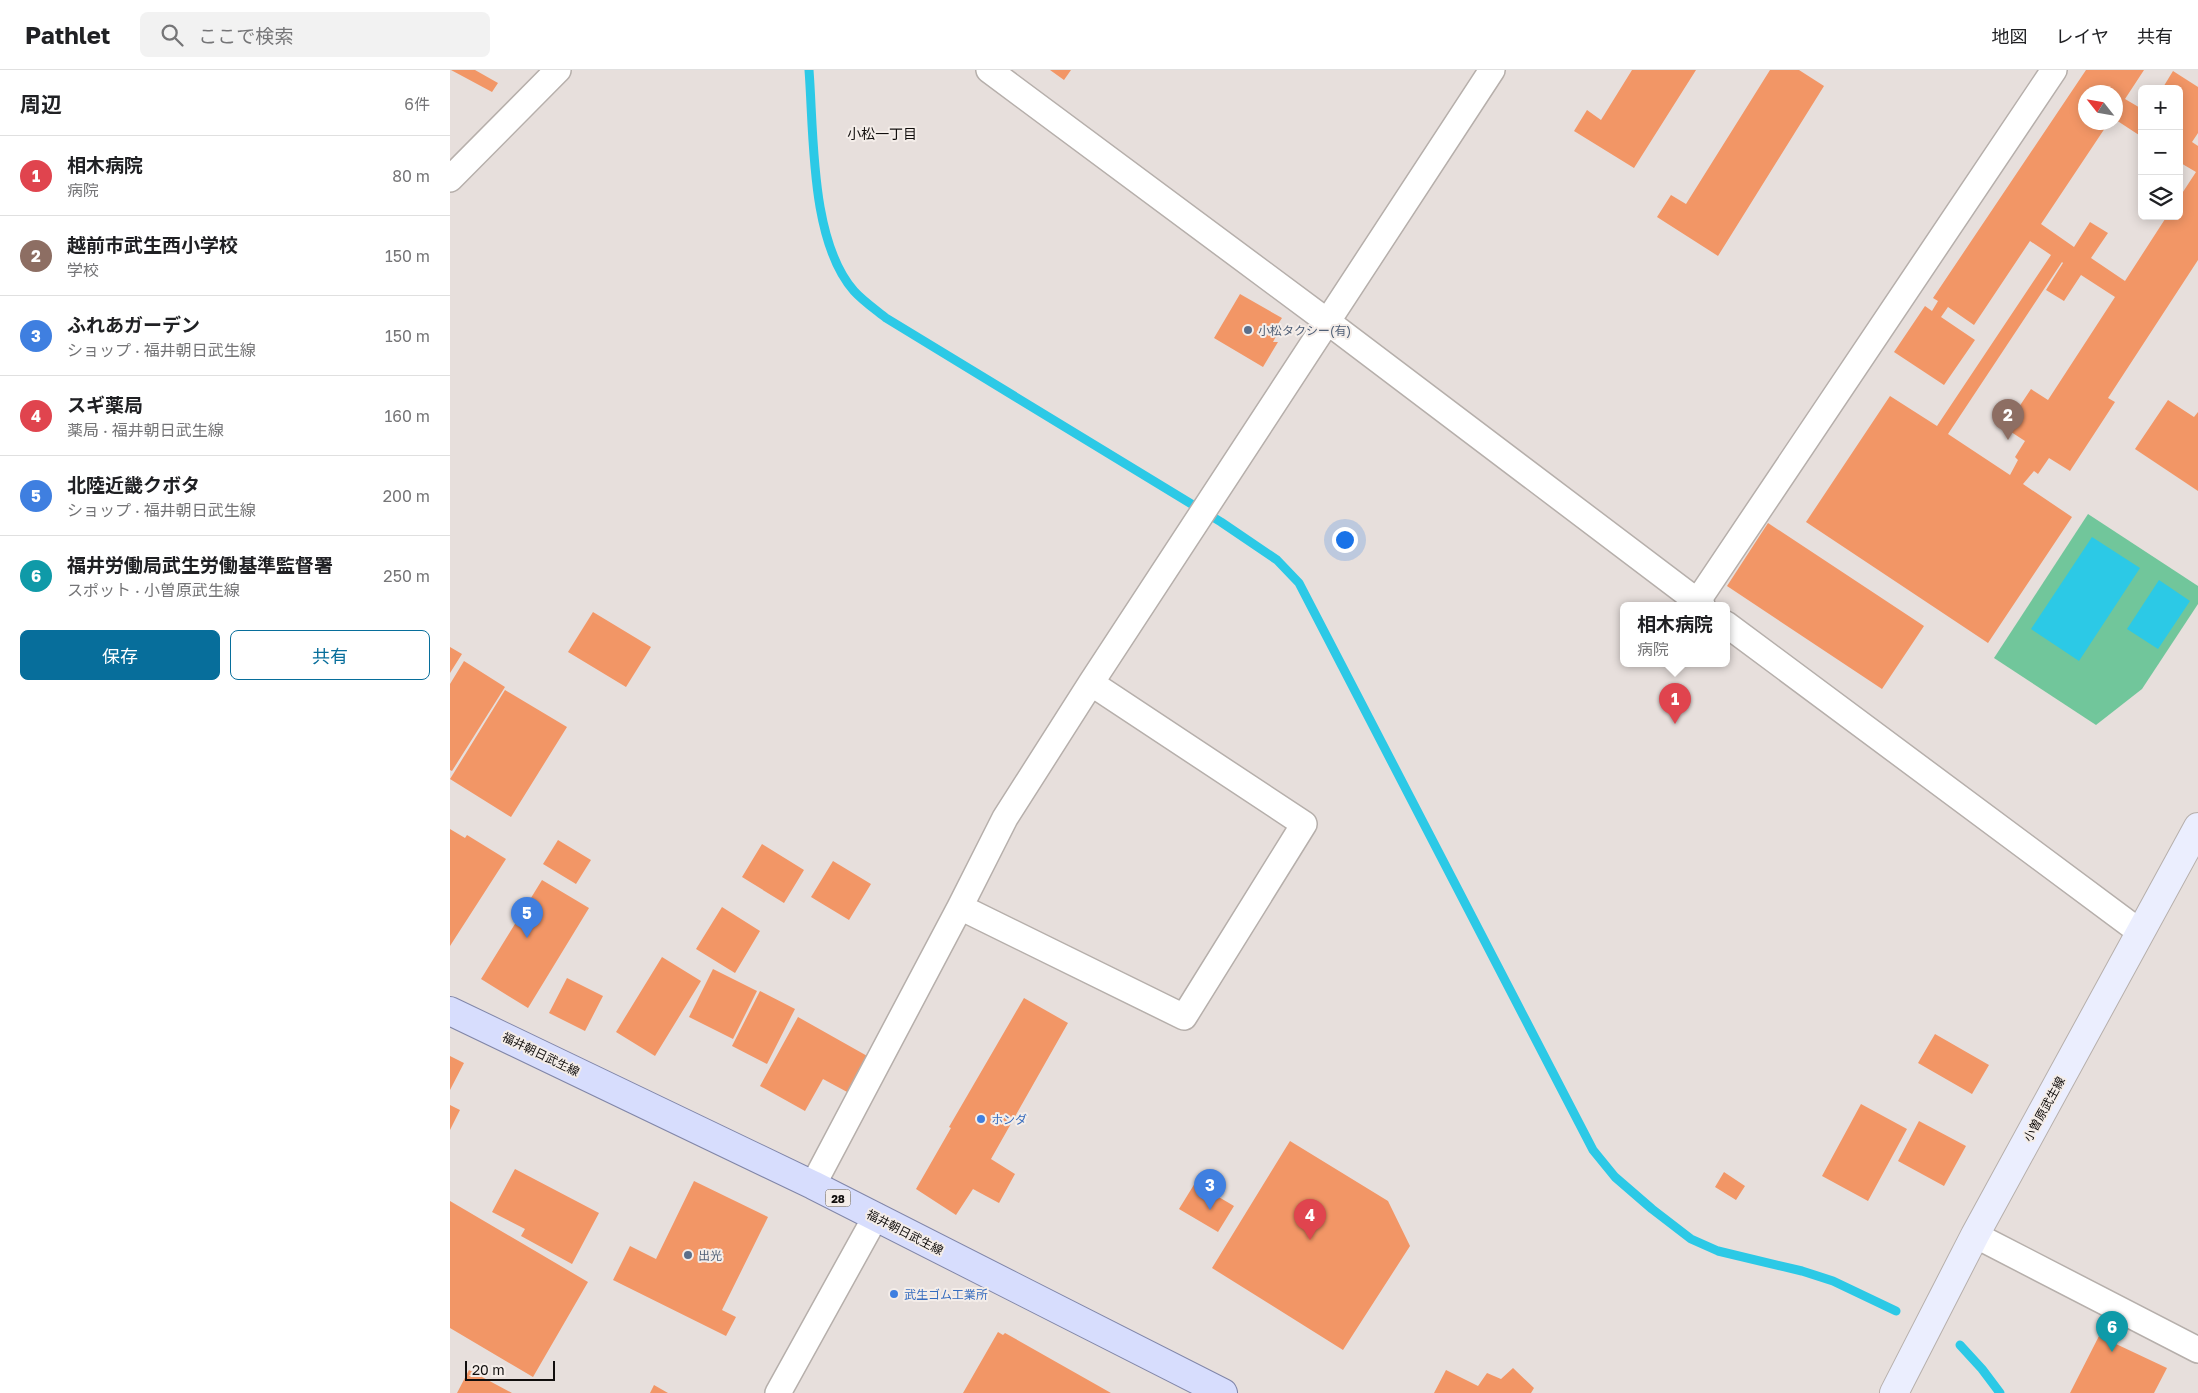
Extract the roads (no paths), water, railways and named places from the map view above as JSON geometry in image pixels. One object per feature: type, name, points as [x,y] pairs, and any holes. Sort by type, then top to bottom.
[{"type":"main road","name":"小曽原武生線","points":[[1894,1393],[1975,1235],[2198,827]]},
{"type":"main road","name":"福井朝日武生線","points":[[450,1011],[876,1216],[1222,1393]]},
{"type":"street","points":[[450,178],[558,70]]},
{"type":"street","points":[[989,70],[1328,322],[1698,602]]},
{"type":"street","points":[[813,1185],[1005,818],[1091,683],[1492,70]]},
{"type":"street","points":[[1700,602],[2054,70]]},
{"type":"street","points":[[1730,627],[2140,932]]},
{"type":"street","points":[[960,907],[1184,1017],[1304,824],[1091,683]]},
{"type":"street","points":[[778,1393],[876,1216]]},
{"type":"street","points":[[1975,1235],[2198,1350]]},
{"type":"water","points":[[2092,537],[2140,568],[2079,661],[2031,629]]},
{"type":"water","points":[[2159,580],[2190,601],[2158,649],[2127,629]]},
{"type":"waterway","points":[[809,70],[814,155],[822,216],[829,244],[840,270],[854,291],[886,318],[1221,522],[1277,560],[1299,583],[1593,1150],[1615,1177],[1691,1239],[1718,1251],[1802,1271],[1833,1281],[1896,1311]]},
{"type":"waterway","points":[[1960,1345],[1982,1369],[2000,1393]]},
{"type":"place","name":"小松タクシー(有)","points":[[1248,330]]},
{"type":"place","name":"越前市武生西小学校","points":[[2008,440]]},
{"type":"place","name":"相木病院","points":[[1675,724]]},
{"type":"place","name":"北陸近畿クボタ","points":[[527,938]]},
{"type":"place","name":"ホンダ","points":[[981,1119]]},
{"type":"place","name":"ふれあガーデン","points":[[1210,1210]]},
{"type":"place","name":"スギ薬局","points":[[1310,1240]]},
{"type":"place","name":"出光","points":[[688,1255]]},
{"type":"place","name":"武生ゴム工業所","points":[[894,1294]]},
{"type":"place","name":"福井労働局武生労働基準監督署","points":[[2112,1352]]},
{"type":"district","name":"小松一丁目","points":[[882,133]]}]
